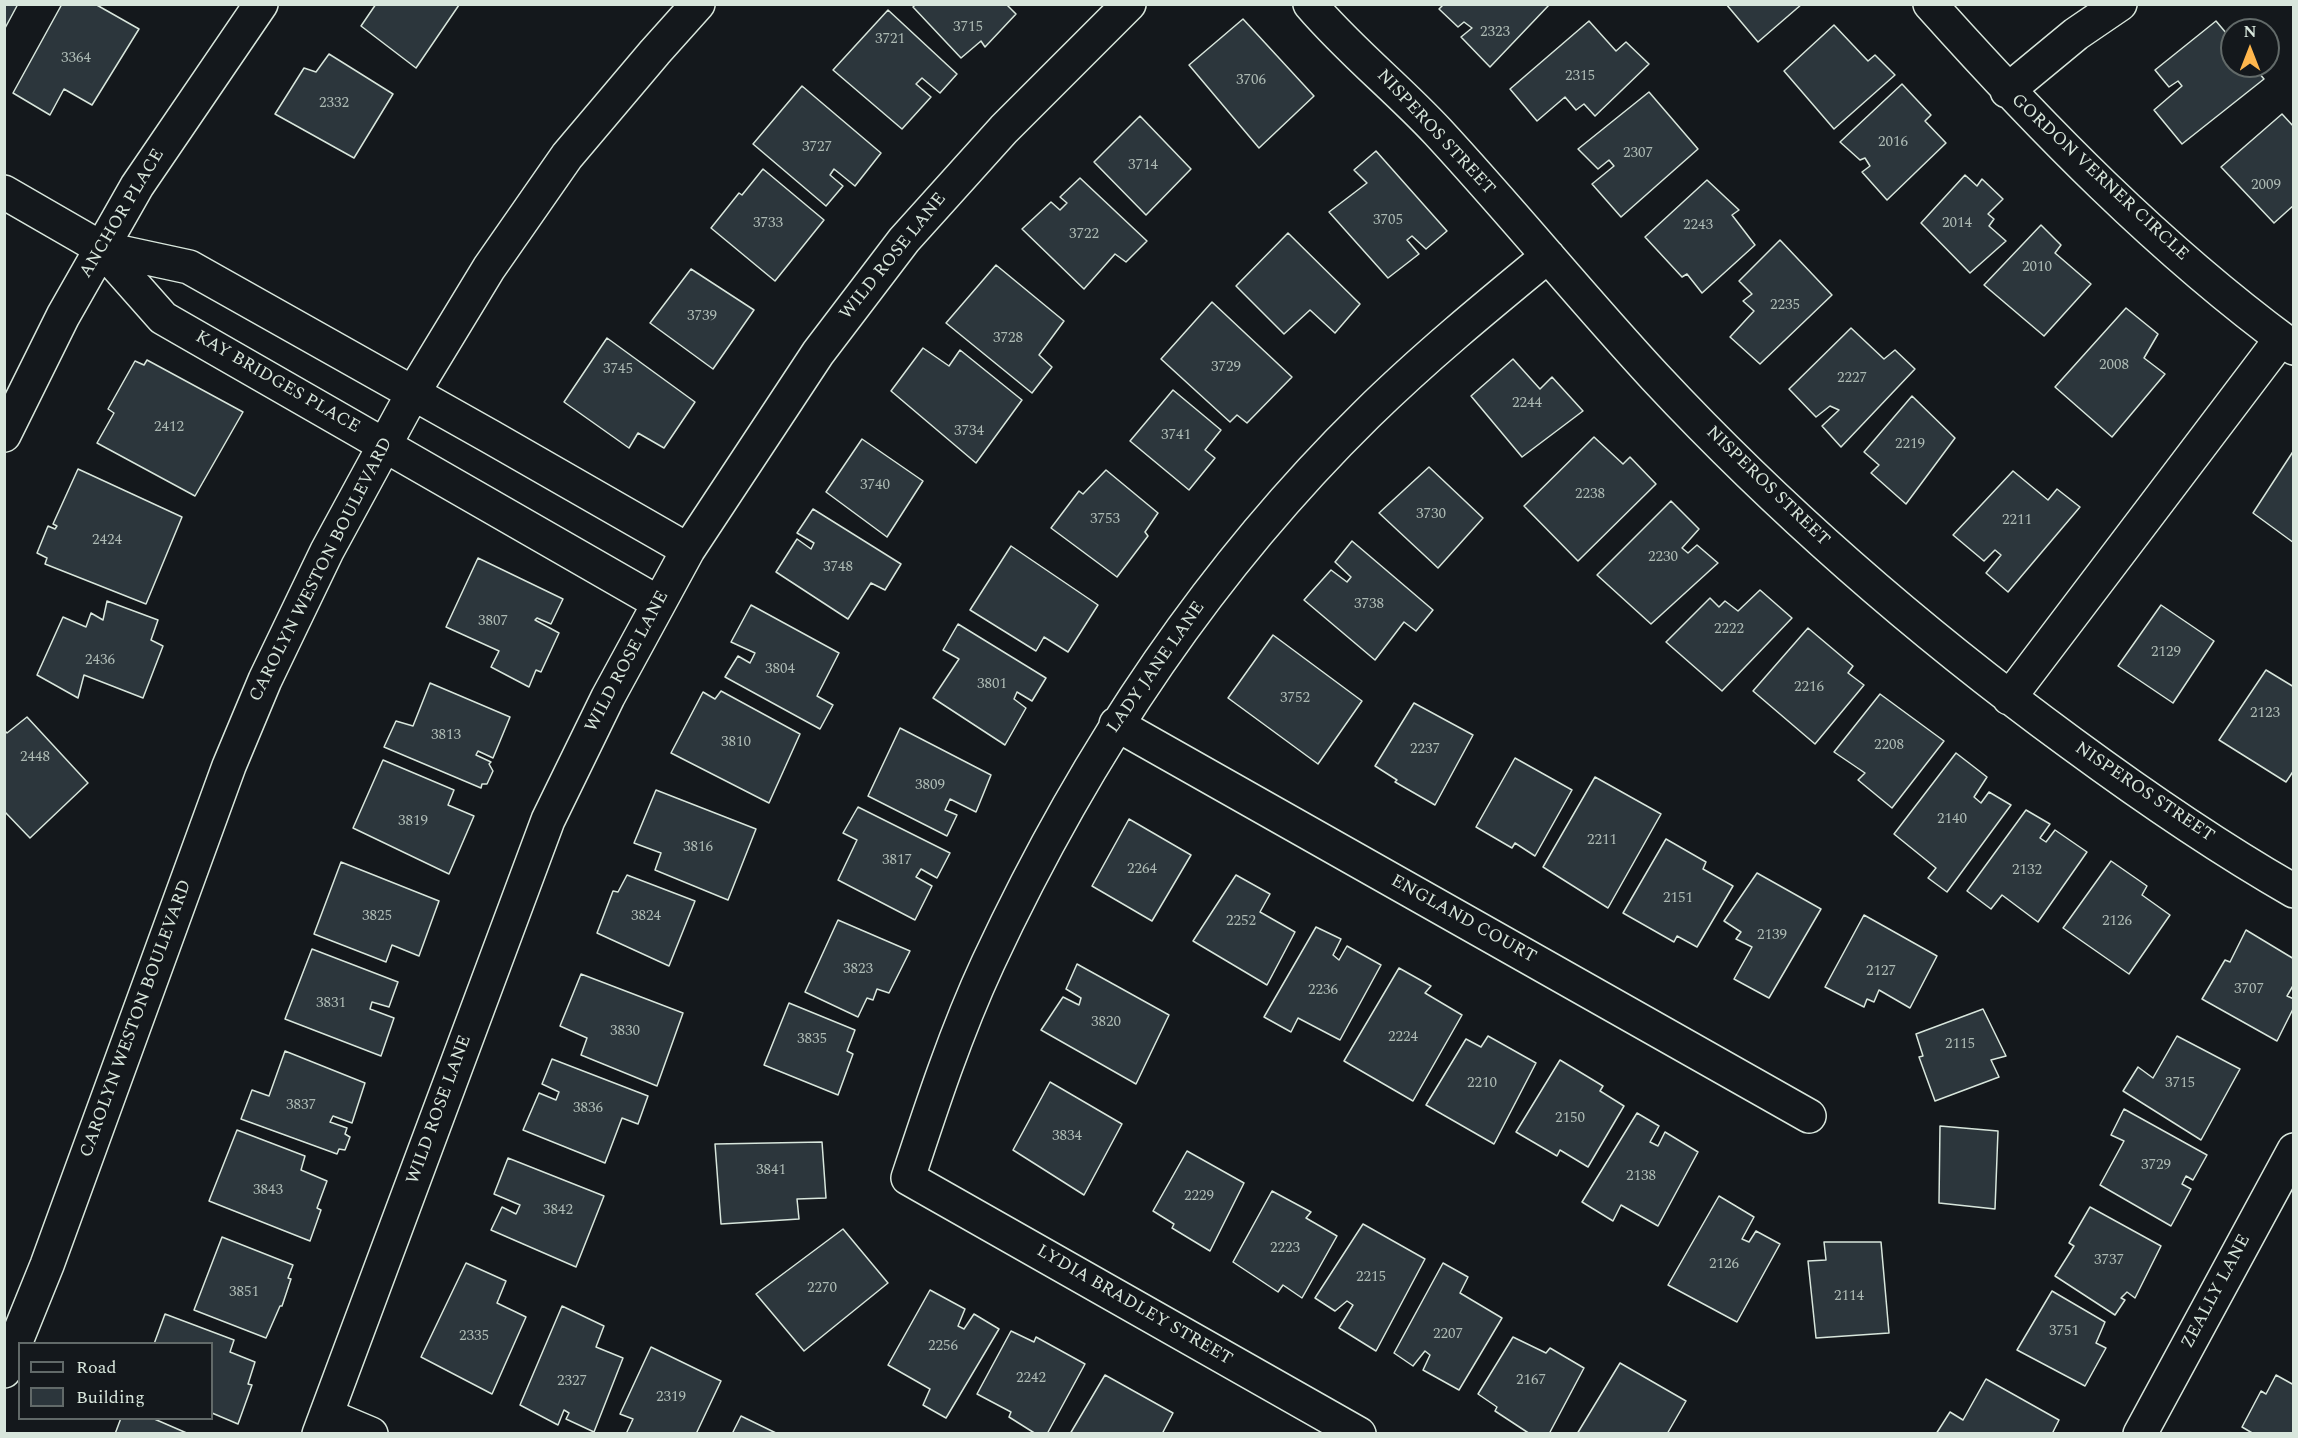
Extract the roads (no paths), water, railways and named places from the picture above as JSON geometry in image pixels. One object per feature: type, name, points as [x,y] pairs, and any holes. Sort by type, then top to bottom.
[{"type":"street","name":"ANCHOR PLACE","points":[[4,435],[63,316],[137,186],[261,4]]},
{"type":"street","name":"CAROLYN WESTON BOULEVARD","points":[[4,1371],[47,1264],[229,766],[270,669],[327,551],[413,393],[489,268],[567,156],[698,4]]},
{"type":"street","name":"WILD ROSE LANE","points":[[323,1424],[548,820],[608,697],[688,550],[818,353],[904,240],[1004,129],[1129,4]]},
{"type":"street","name":"NISPEROS STREET","points":[[1310,4],[1437,131],[1656,378],[1768,490],[1885,597],[2009,698],[2124,783],[2258,871],[2294,891]]},
{"type":"street","name":"GORDON VERNER CIRCLE","points":[[1929,4],[2007,91],[2125,206],[2200,273],[2287,343],[2009,698]]},
{"type":"street","points":[[2007,91],[2076,34],[2120,4]]},
{"type":"street","name":"KAY BRIDGES PLACE","points":[[4,192],[101,248],[189,267],[688,550]]},
{"type":"street","name":"KAY BRIDGES PLACE","points":[[101,248],[163,318],[659,603]]},
{"type":"street","name":"LADY JANE LANE","points":[[908,1178],[939,1086],[987,965],[1043,851],[1116,724],[1197,609],[1280,506],[1366,415],[1454,333],[1548,256]]},
{"type":"street","name":"ENGLAND COURT","points":[[1116,724],[1809,1116]]},
{"type":"street","name":"ZEALLY LANE","points":[[2140,1434],[2294,1150]]},
{"type":"street","name":"LYDIA BRADLEY STREET","points":[[908,1178],[1359,1434]]},
{"type":"street","points":[[323,1424],[371,1434]]}]
